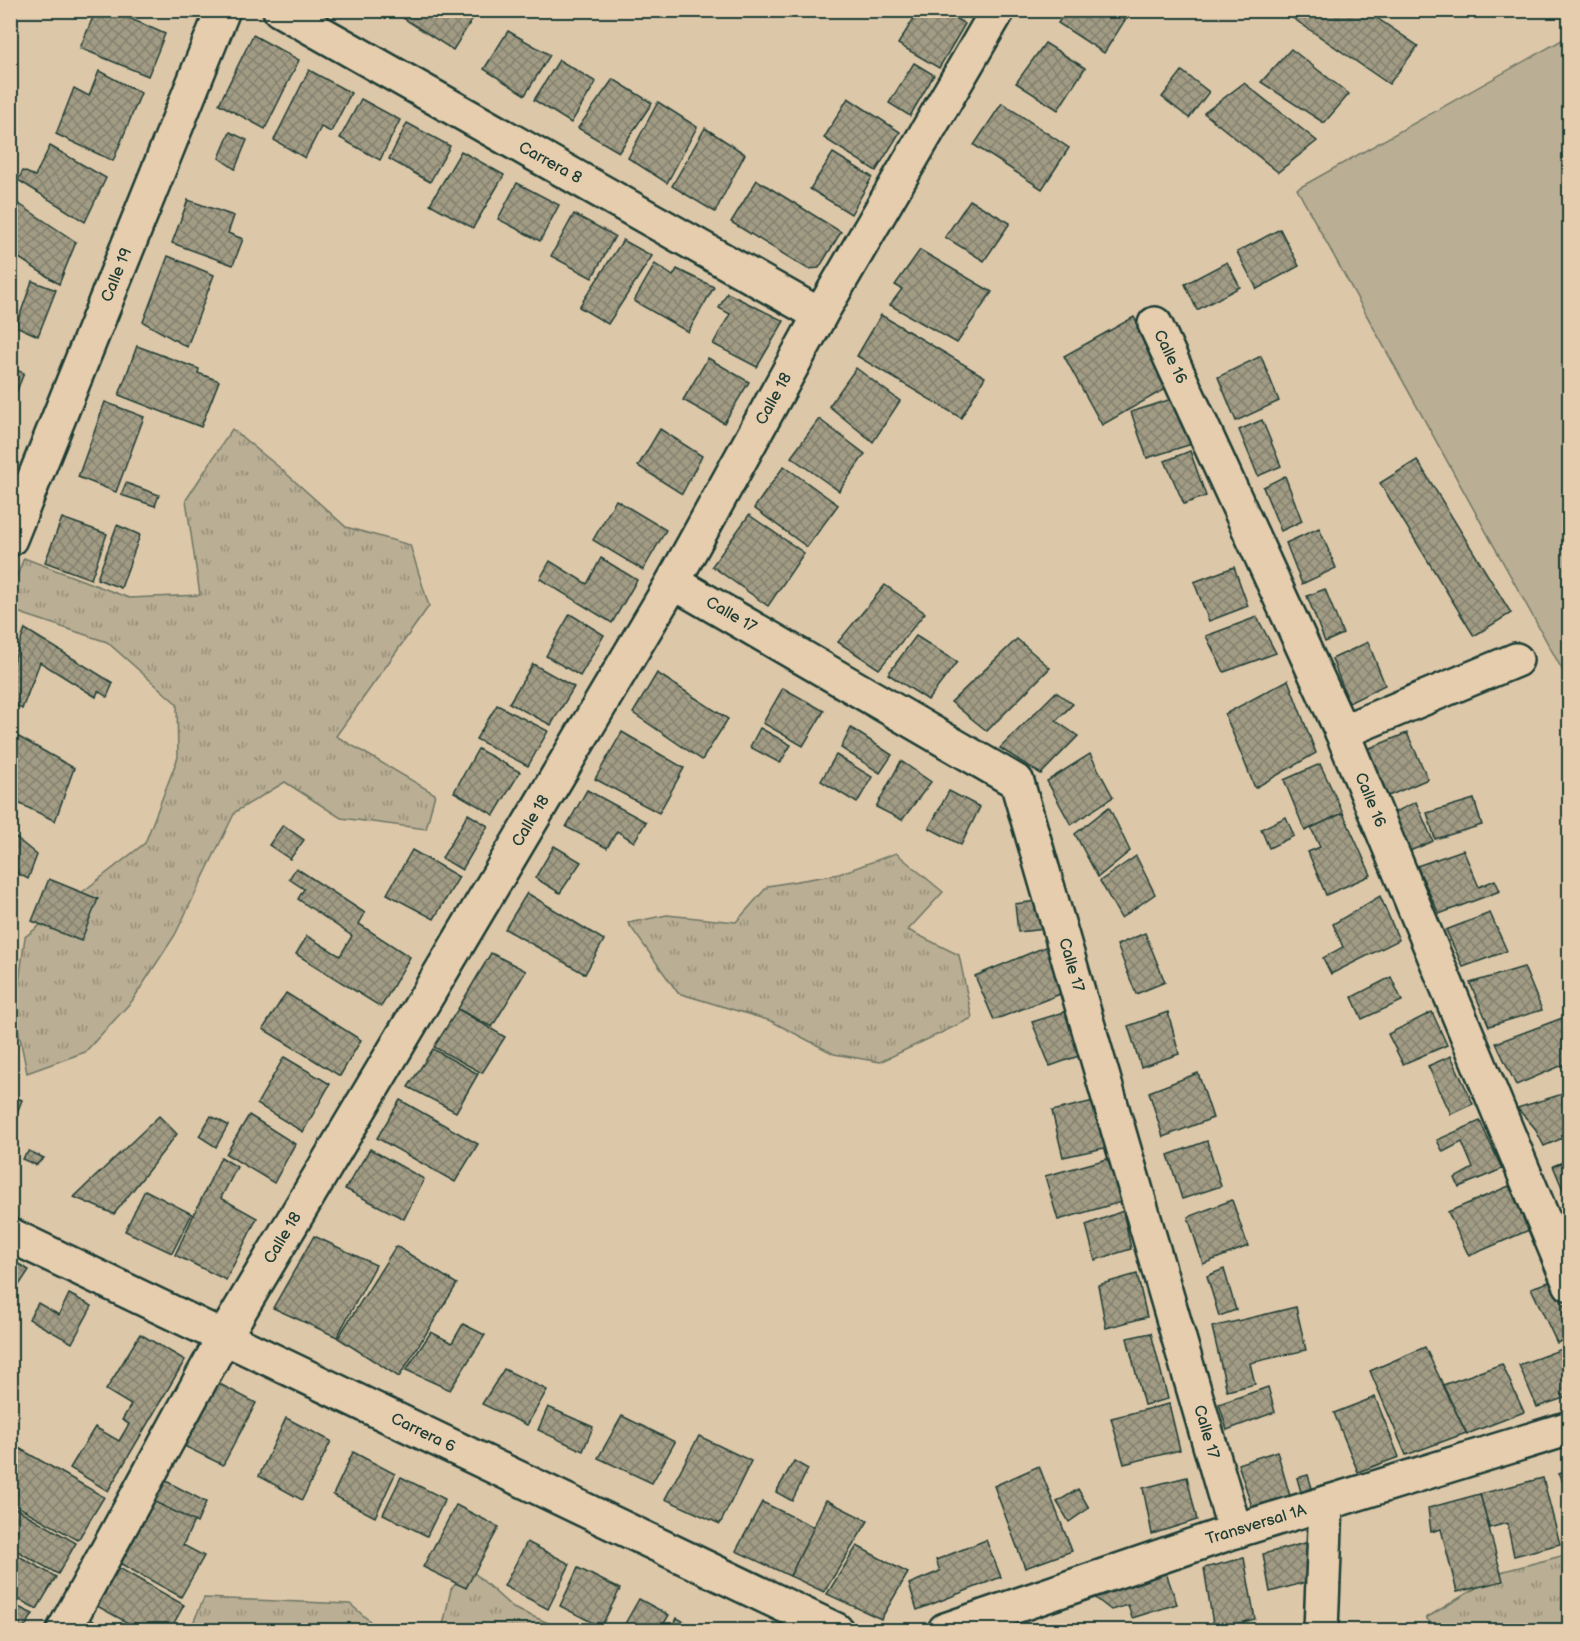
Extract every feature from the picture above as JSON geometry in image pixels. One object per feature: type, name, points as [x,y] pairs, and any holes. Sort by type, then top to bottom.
[{"type":"street","name":"Calle 19","points":[[10,539],[223,10]]},
{"type":"street","name":"Carrera 8","points":[[279,10],[820,315]]},
{"type":"street","name":"Calle 18","points":[[64,1630],[224,1337],[674,582],[820,315],[998,10]]},
{"type":"street","name":"Calle 16","points":[[1155,324],[1342,732],[1569,1284]]},
{"type":"street","name":"Calle 17","points":[[674,582],[1017,783],[1235,1531]]},
{"type":"street","points":[[1342,732],[1516,660]]},
{"type":"street","name":"Carrera 6","points":[[10,1235],[836,1630]]},
{"type":"street","name":"Transversal 1A","points":[[945,1630],[1235,1531],[1569,1428]]},
{"type":"street","points":[[1321,1630],[1326,1503]]},
{"type":"green space","points":[[1569,36],[1569,682],[1297,189]]},
{"type":"green space","points":[[232,429],[346,527],[410,545],[429,606],[336,736],[435,794],[426,829],[341,818],[285,782],[235,812],[175,935],[132,1001],[85,1052],[27,1073],[15,1013],[25,937],[145,843],[178,757],[177,704],[107,642],[11,610],[11,591],[24,558],[129,598],[200,595],[186,500]]},
{"type":"green space","points":[[896,853],[943,892],[908,930],[959,955],[972,1018],[880,1062],[834,1054],[771,1021],[678,993],[628,923],[667,915],[736,922],[768,886],[839,874]]},
{"type":"green space","points":[[1569,1554],[1569,1630],[1437,1630],[1426,1618],[1504,1571]]},
{"type":"green space","points":[[469,1568],[513,1608],[560,1628],[559,1630],[442,1630],[451,1589]]},
{"type":"green space","points":[[204,1598],[350,1604],[380,1630],[190,1630]]},
{"type":"building","points":[[96,10],[111,10],[165,34],[148,76],[80,48]]},
{"type":"building","points":[[407,10],[478,10],[453,50],[403,18]]},
{"type":"building","points":[[919,10],[942,10],[965,24],[939,68],[898,44]]},
{"type":"building","points":[[1066,10],[1118,10],[1127,17],[1104,53],[1058,23]]},
{"type":"building","points":[[1281,10],[1365,10],[1418,46],[1389,84]]},
{"type":"building","points":[[508,31],[550,55],[525,95],[484,69]]},
{"type":"building","points":[[253,35],[299,60],[265,129],[219,104]]},
{"type":"building","points":[[1045,43],[1085,68],[1058,110],[1016,83]]},
{"type":"building","points":[[1291,49],[1349,94],[1324,123],[1261,82]]},
{"type":"building","points":[[559,60],[596,82],[571,123],[534,100]]},
{"type":"building","points":[[914,63],[934,75],[910,116],[889,103]]},
{"type":"building","points":[[309,70],[351,93],[331,132],[321,127],[305,158],[274,140]]},
{"type":"building","points":[[99,71],[141,93],[113,161],[56,134],[74,88],[89,96]]},
{"type":"building","points":[[1182,71],[1209,92],[1189,118],[1162,97]]},
{"type":"building","points":[[613,79],[652,103],[619,152],[578,128]]},
{"type":"building","points":[[1244,83],[1317,141],[1278,172],[1204,113]]},
{"type":"building","points":[[848,98],[900,132],[876,171],[824,138]]},
{"type":"building","points":[[361,99],[400,120],[380,160],[340,138]]},
{"type":"building","points":[[658,102],[697,127],[667,183],[628,158]]},
{"type":"building","points":[[1002,103],[1069,148],[1042,189],[974,145]]},
{"type":"building","points":[[407,123],[450,146],[430,182],[389,159]]},
{"type":"building","points":[[705,128],[745,154],[715,212],[672,186]]},
{"type":"building","points":[[230,132],[247,140],[235,169],[219,158]]},
{"type":"building","points":[[50,146],[106,178],[85,222],[18,180],[23,171],[35,176]]},
{"type":"building","points":[[461,151],[504,175],[473,228],[430,204]]},
{"type":"building","points":[[833,153],[872,177],[851,214],[810,189]]},
{"type":"building","points":[[757,180],[841,232],[819,268],[808,269],[731,222]]},
{"type":"building","points":[[517,183],[559,205],[540,241],[498,219]]},
{"type":"building","points":[[10,198],[76,242],[59,284],[10,252]]},
{"type":"building","points":[[188,200],[234,216],[228,233],[243,239],[233,265],[172,243]]},
{"type":"building","points":[[970,200],[1010,223],[984,261],[945,237]]},
{"type":"building","points":[[574,214],[615,236],[592,278],[551,256]]},
{"type":"building","points":[[1280,229],[1299,266],[1257,289],[1237,252]]},
{"type":"building","points":[[623,240],[652,256],[608,324],[579,307]]},
{"type":"building","points":[[920,250],[992,292],[957,343],[890,305],[902,289],[895,285]]},
{"type":"building","points":[[168,256],[214,275],[187,347],[143,322]]},
{"type":"building","points":[[1227,262],[1240,287],[1197,310],[1185,284]]},
{"type":"building","points":[[655,264],[673,276],[677,269],[714,287],[688,332],[634,301]]},
{"type":"building","points":[[32,281],[56,290],[38,336],[16,326]]},
{"type":"building","points":[[727,293],[784,321],[757,367],[713,344],[730,314],[719,308]]},
{"type":"building","points":[[881,315],[985,377],[961,418],[857,356]]},
{"type":"building","points":[[1134,317],[1172,385],[1102,425],[1064,356]]},
{"type":"building","points":[[137,346],[199,369],[198,373],[219,381],[201,427],[119,395]]},
{"type":"building","points":[[1261,356],[1279,401],[1236,421],[1218,377]]},
{"type":"building","points":[[708,358],[749,382],[724,423],[683,400]]},
{"type":"building","points":[[10,368],[24,373],[10,408]]},
{"type":"building","points":[[856,368],[900,401],[873,442],[829,406]]},
{"type":"building","points":[[1175,398],[1192,444],[1147,458],[1131,412]]},
{"type":"building","points":[[105,402],[144,417],[116,492],[78,477]]},
{"type":"building","points":[[819,419],[865,454],[839,491],[791,457]]},
{"type":"building","points":[[1262,420],[1281,466],[1258,476],[1239,430]]},
{"type":"building","points":[[660,429],[702,456],[682,494],[638,466]]},
{"type":"building","points":[[1190,451],[1206,496],[1184,504],[1165,461]]},
{"type":"building","points":[[1417,460],[1511,613],[1474,636],[1380,483]]},
{"type":"building","points":[[784,466],[838,505],[807,547],[754,508]]},
{"type":"building","points":[[1285,476],[1302,521],[1281,531],[1263,487]]},
{"type":"building","points":[[126,483],[159,495],[155,506],[121,495]]},
{"type":"building","points":[[616,500],[666,530],[643,570],[593,540]]},
{"type":"building","points":[[749,515],[804,553],[768,606],[712,566]]},
{"type":"building","points":[[62,518],[107,534],[91,579],[45,562]]},
{"type":"building","points":[[117,525],[140,535],[121,588],[97,579]]},
{"type":"building","points":[[1319,528],[1336,568],[1302,584],[1286,543]]},
{"type":"building","points":[[601,558],[637,580],[612,623],[540,579],[550,561],[587,584]]},
{"type":"building","points":[[1234,567],[1248,606],[1209,621],[1194,582]]},
{"type":"building","points":[[885,585],[925,613],[879,669],[838,642]]},
{"type":"building","points":[[1325,589],[1343,634],[1325,642],[1307,596]]},
{"type":"building","points":[[570,614],[604,635],[580,676],[546,656]]},
{"type":"building","points":[[1257,617],[1276,653],[1224,672],[1206,636]]},
{"type":"building","points":[[25,629],[113,683],[107,697],[98,691],[96,697],[40,662],[22,709],[10,701],[10,671]]},
{"type":"building","points":[[916,636],[957,662],[928,700],[888,674]]},
{"type":"building","points":[[1017,639],[1050,668],[987,731],[951,702]]},
{"type":"building","points":[[1368,642],[1385,685],[1349,703],[1332,659]]},
{"type":"building","points":[[533,664],[574,687],[551,725],[509,703]]},
{"type":"building","points":[[657,673],[728,719],[702,760],[633,713]]},
{"type":"building","points":[[1288,680],[1316,753],[1255,788],[1225,714]]},
{"type":"building","points":[[783,688],[824,711],[803,746],[763,723]]},
{"type":"building","points":[[1056,692],[1073,704],[1056,721],[1078,736],[1041,774],[1000,748]]},
{"type":"building","points":[[497,705],[548,731],[528,766],[476,739]]},
{"type":"building","points":[[760,728],[791,745],[780,763],[750,747]]},
{"type":"building","points":[[851,728],[892,755],[880,773],[841,748]]},
{"type":"building","points":[[10,732],[74,768],[55,821],[10,799]]},
{"type":"building","points":[[622,732],[684,768],[659,813],[595,779]]},
{"type":"building","points":[[1407,733],[1428,779],[1386,797],[1365,750]]},
{"type":"building","points":[[478,749],[520,772],[494,815],[454,792]]},
{"type":"building","points":[[1090,754],[1113,797],[1071,825],[1047,781]]},
{"type":"building","points":[[836,755],[872,777],[857,803],[821,781]]},
{"type":"building","points":[[901,761],[931,782],[902,820],[876,807]]},
{"type":"building","points":[[1320,764],[1343,813],[1305,831],[1284,780]]},
{"type":"building","points":[[587,790],[646,822],[634,842],[617,831],[607,848],[566,827]]},
{"type":"building","points":[[949,791],[980,807],[961,845],[929,828]]},
{"type":"building","points":[[1474,799],[1482,825],[1435,839],[1427,813]]},
{"type":"building","points":[[1416,802],[1433,841],[1410,851],[1393,813]]},
{"type":"building","points":[[1109,807],[1130,851],[1098,877],[1075,834]]},
{"type":"building","points":[[1343,813],[1371,875],[1326,895],[1308,852],[1320,847],[1311,828]]},
{"type":"building","points":[[468,814],[488,826],[462,870],[442,858]]},
{"type":"building","points":[[1286,817],[1294,836],[1269,848],[1261,829]]},
{"type":"building","points":[[283,825],[304,840],[290,859],[269,845]]},
{"type":"building","points":[[10,833],[37,855],[28,879],[10,869]]},
{"type":"building","points":[[554,846],[581,862],[560,893],[535,878]]},
{"type":"building","points":[[412,850],[459,877],[434,919],[387,894]]},
{"type":"building","points":[[1463,850],[1479,887],[1495,880],[1500,891],[1439,914],[1417,866]]},
{"type":"building","points":[[1136,856],[1155,894],[1121,918],[1100,881]]},
{"type":"building","points":[[296,868],[365,913],[359,924],[410,957],[381,1007],[296,954],[307,936],[340,956],[352,936],[298,899],[304,889],[289,879]]},
{"type":"building","points":[[49,879],[98,899],[81,941],[32,921]]},
{"type":"building","points":[[527,893],[604,940],[585,974],[505,929]]},
{"type":"building","points":[[1380,896],[1399,940],[1331,974],[1323,958],[1343,947],[1333,924]]},
{"type":"building","points":[[1043,900],[1046,929],[1018,932],[1015,904]]},
{"type":"building","points":[[1490,913],[1507,951],[1463,967],[1446,930]]},
{"type":"building","points":[[1145,933],[1165,982],[1136,994],[1117,945]]},
{"type":"building","points":[[1052,944],[1068,991],[994,1020],[975,976]]},
{"type":"building","points":[[491,953],[526,971],[492,1027],[458,1009]]},
{"type":"building","points":[[1524,967],[1542,1010],[1489,1026],[1470,983]]},
{"type":"building","points":[[1391,977],[1402,1001],[1362,1019],[1352,997]]},
{"type":"building","points":[[286,993],[361,1040],[340,1076],[263,1029]]},
{"type":"building","points":[[458,1009],[505,1037],[482,1073],[434,1047]]},
{"type":"building","points":[[1074,1009],[1090,1052],[1050,1066],[1032,1022]]},
{"type":"building","points":[[1168,1012],[1179,1054],[1141,1067],[1128,1026]]},
{"type":"building","points":[[1432,1012],[1447,1045],[1403,1064],[1388,1034]]},
{"type":"building","points":[[1565,1017],[1570,1027],[1570,1062],[1516,1085],[1496,1043]]},
{"type":"building","points":[[433,1049],[478,1074],[456,1112],[408,1087]]},
{"type":"building","points":[[1451,1056],[1473,1104],[1451,1114],[1428,1066]]},
{"type":"building","points":[[284,1057],[330,1084],[303,1132],[257,1104]]},
{"type":"building","points":[[1198,1073],[1213,1118],[1163,1137],[1149,1092]]},
{"type":"building","points":[[1569,1092],[1570,1135],[1544,1146],[1534,1127],[1517,1108]]},
{"type":"building","points":[[10,1095],[22,1100],[10,1131]]},
{"type":"building","points":[[400,1100],[478,1144],[455,1182],[377,1138]]},
{"type":"building","points":[[1098,1100],[1109,1147],[1063,1157],[1052,1111]]},
{"type":"building","points":[[249,1115],[295,1144],[274,1183],[226,1154]]},
{"type":"building","points":[[159,1116],[177,1134],[114,1214],[74,1197]]},
{"type":"building","points":[[211,1116],[228,1125],[216,1147],[199,1136]]},
{"type":"building","points":[[1480,1121],[1502,1169],[1459,1187],[1455,1178],[1473,1168],[1462,1142],[1443,1152],[1437,1140]]},
{"type":"building","points":[[1207,1141],[1221,1186],[1182,1199],[1168,1155]]},
{"type":"building","points":[[370,1149],[424,1179],[404,1219],[345,1189]]},
{"type":"building","points":[[29,1151],[44,1158],[36,1165],[22,1159]]},
{"type":"building","points":[[221,1157],[237,1167],[221,1198],[257,1218],[226,1280],[175,1255]]},
{"type":"building","points":[[1111,1158],[1121,1202],[1058,1220],[1045,1176]]},
{"type":"building","points":[[1570,1159],[1570,1204],[1569,1204],[1553,1166]]},
{"type":"building","points":[[1509,1186],[1529,1230],[1469,1256],[1448,1212]]},
{"type":"building","points":[[145,1190],[192,1214],[172,1253],[125,1231]]},
{"type":"building","points":[[1232,1200],[1248,1246],[1203,1264],[1188,1217]]},
{"type":"building","points":[[1123,1211],[1131,1249],[1095,1260],[1086,1225]]},
{"type":"building","points":[[314,1236],[376,1265],[337,1337],[273,1308]]},
{"type":"building","points":[[396,1246],[457,1284],[399,1377],[338,1338]]},
{"type":"building","points":[[10,1259],[29,1270],[10,1299]]},
{"type":"building","points":[[1224,1269],[1236,1310],[1219,1316],[1207,1276]]},
{"type":"building","points":[[1137,1274],[1147,1317],[1106,1328],[1098,1285]]},
{"type":"building","points":[[1552,1281],[1570,1319],[1570,1338],[1557,1343],[1531,1288]]},
{"type":"building","points":[[69,1294],[92,1306],[72,1343],[29,1319],[38,1303],[59,1315]]},
{"type":"building","points":[[1296,1307],[1306,1350],[1250,1363],[1255,1384],[1227,1391],[1212,1327]]},
{"type":"building","points":[[463,1324],[485,1335],[450,1390],[406,1370],[431,1332],[452,1343]]},
{"type":"building","points":[[1151,1333],[1168,1399],[1144,1405],[1127,1338]]},
{"type":"building","points":[[140,1334],[185,1360],[108,1491],[70,1468],[95,1427],[119,1441],[129,1424],[122,1420],[131,1405],[106,1390]]},
{"type":"building","points":[[1570,1346],[1570,1396],[1537,1407],[1519,1365]]},
{"type":"building","points":[[1425,1347],[1466,1433],[1406,1455],[1370,1371]]},
{"type":"building","points":[[1502,1364],[1524,1412],[1467,1434],[1443,1385]]},
{"type":"building","points":[[504,1369],[547,1390],[527,1425],[482,1404]]},
{"type":"building","points":[[214,1381],[256,1403],[223,1465],[182,1445]]},
{"type":"building","points":[[1268,1387],[1275,1412],[1227,1430],[1219,1404]]},
{"type":"building","points":[[1375,1397],[1399,1457],[1358,1472],[1334,1413]]},
{"type":"building","points":[[1169,1404],[1180,1450],[1124,1464],[1111,1418]]},
{"type":"building","points":[[548,1407],[593,1427],[583,1451],[538,1430]]},
{"type":"building","points":[[622,1416],[675,1442],[652,1483],[598,1458]]},
{"type":"building","points":[[286,1418],[331,1441],[302,1500],[259,1476]]},
{"type":"building","points":[[699,1436],[751,1461],[720,1524],[665,1499]]},
{"type":"building","points":[[10,1443],[104,1497],[78,1540],[10,1502]]},
{"type":"building","points":[[1277,1451],[1290,1496],[1253,1510],[1238,1464]]},
{"type":"building","points":[[353,1452],[395,1474],[375,1517],[333,1495]]},
{"type":"building","points":[[794,1461],[808,1469],[792,1501],[776,1492]]},
{"type":"building","points":[[1039,1466],[1072,1551],[1025,1568],[994,1486]]},
{"type":"building","points":[[1570,1471],[1570,1493],[1558,1474]]},
{"type":"building","points":[[1308,1475],[1312,1488],[1301,1492],[1297,1478]]},
{"type":"building","points":[[401,1477],[445,1499],[427,1536],[383,1514]]},
{"type":"building","points":[[1187,1477],[1197,1520],[1152,1534],[1143,1488]]},
{"type":"building","points":[[1543,1478],[1560,1544],[1514,1556],[1507,1523],[1489,1528],[1480,1494]]},
{"type":"building","points":[[164,1480],[206,1502],[197,1523],[153,1501]]},
{"type":"building","points":[[1078,1489],[1089,1508],[1069,1522],[1057,1502]]},
{"type":"building","points":[[1480,1494],[1503,1581],[1457,1592],[1441,1529],[1431,1532],[1428,1508]]},
{"type":"building","points":[[826,1500],[868,1521],[824,1592],[790,1576]]},
{"type":"building","points":[[153,1501],[194,1521],[183,1545],[204,1556],[181,1597],[121,1564]]},
{"type":"building","points":[[762,1502],[814,1527],[790,1576],[736,1551]]},
{"type":"building","points":[[10,1505],[76,1543],[58,1574],[10,1547]]},
{"type":"building","points":[[456,1505],[499,1527],[466,1588],[423,1567]]},
{"type":"building","points":[[986,1540],[1001,1577],[917,1610],[909,1584],[940,1571],[936,1560]]},
{"type":"building","points":[[527,1542],[570,1564],[548,1609],[504,1586]]},
{"type":"building","points":[[1309,1542],[1317,1579],[1270,1592],[1263,1554]]},
{"type":"building","points":[[857,1546],[908,1573],[881,1619],[827,1594]]},
{"type":"building","points":[[10,1551],[56,1577],[37,1609],[10,1595]]},
{"type":"building","points":[[1244,1558],[1255,1619],[1214,1630],[1204,1568]]},
{"type":"building","points":[[119,1568],[184,1605],[170,1630],[141,1630],[97,1606]]},
{"type":"building","points":[[578,1568],[620,1589],[601,1627],[560,1606]]},
{"type":"building","points":[[1165,1570],[1177,1604],[1132,1618],[1128,1605],[1111,1610],[1093,1596]]},
{"type":"building","points":[[639,1599],[669,1615],[660,1630],[622,1629]]},
{"type":"building","points":[[10,1603],[33,1614],[23,1630],[10,1630]]},
{"type":"building","points":[[677,1618],[695,1628],[700,1630],[671,1630]]},
{"type":"building","points":[[90,1619],[110,1630],[83,1630]]}]
